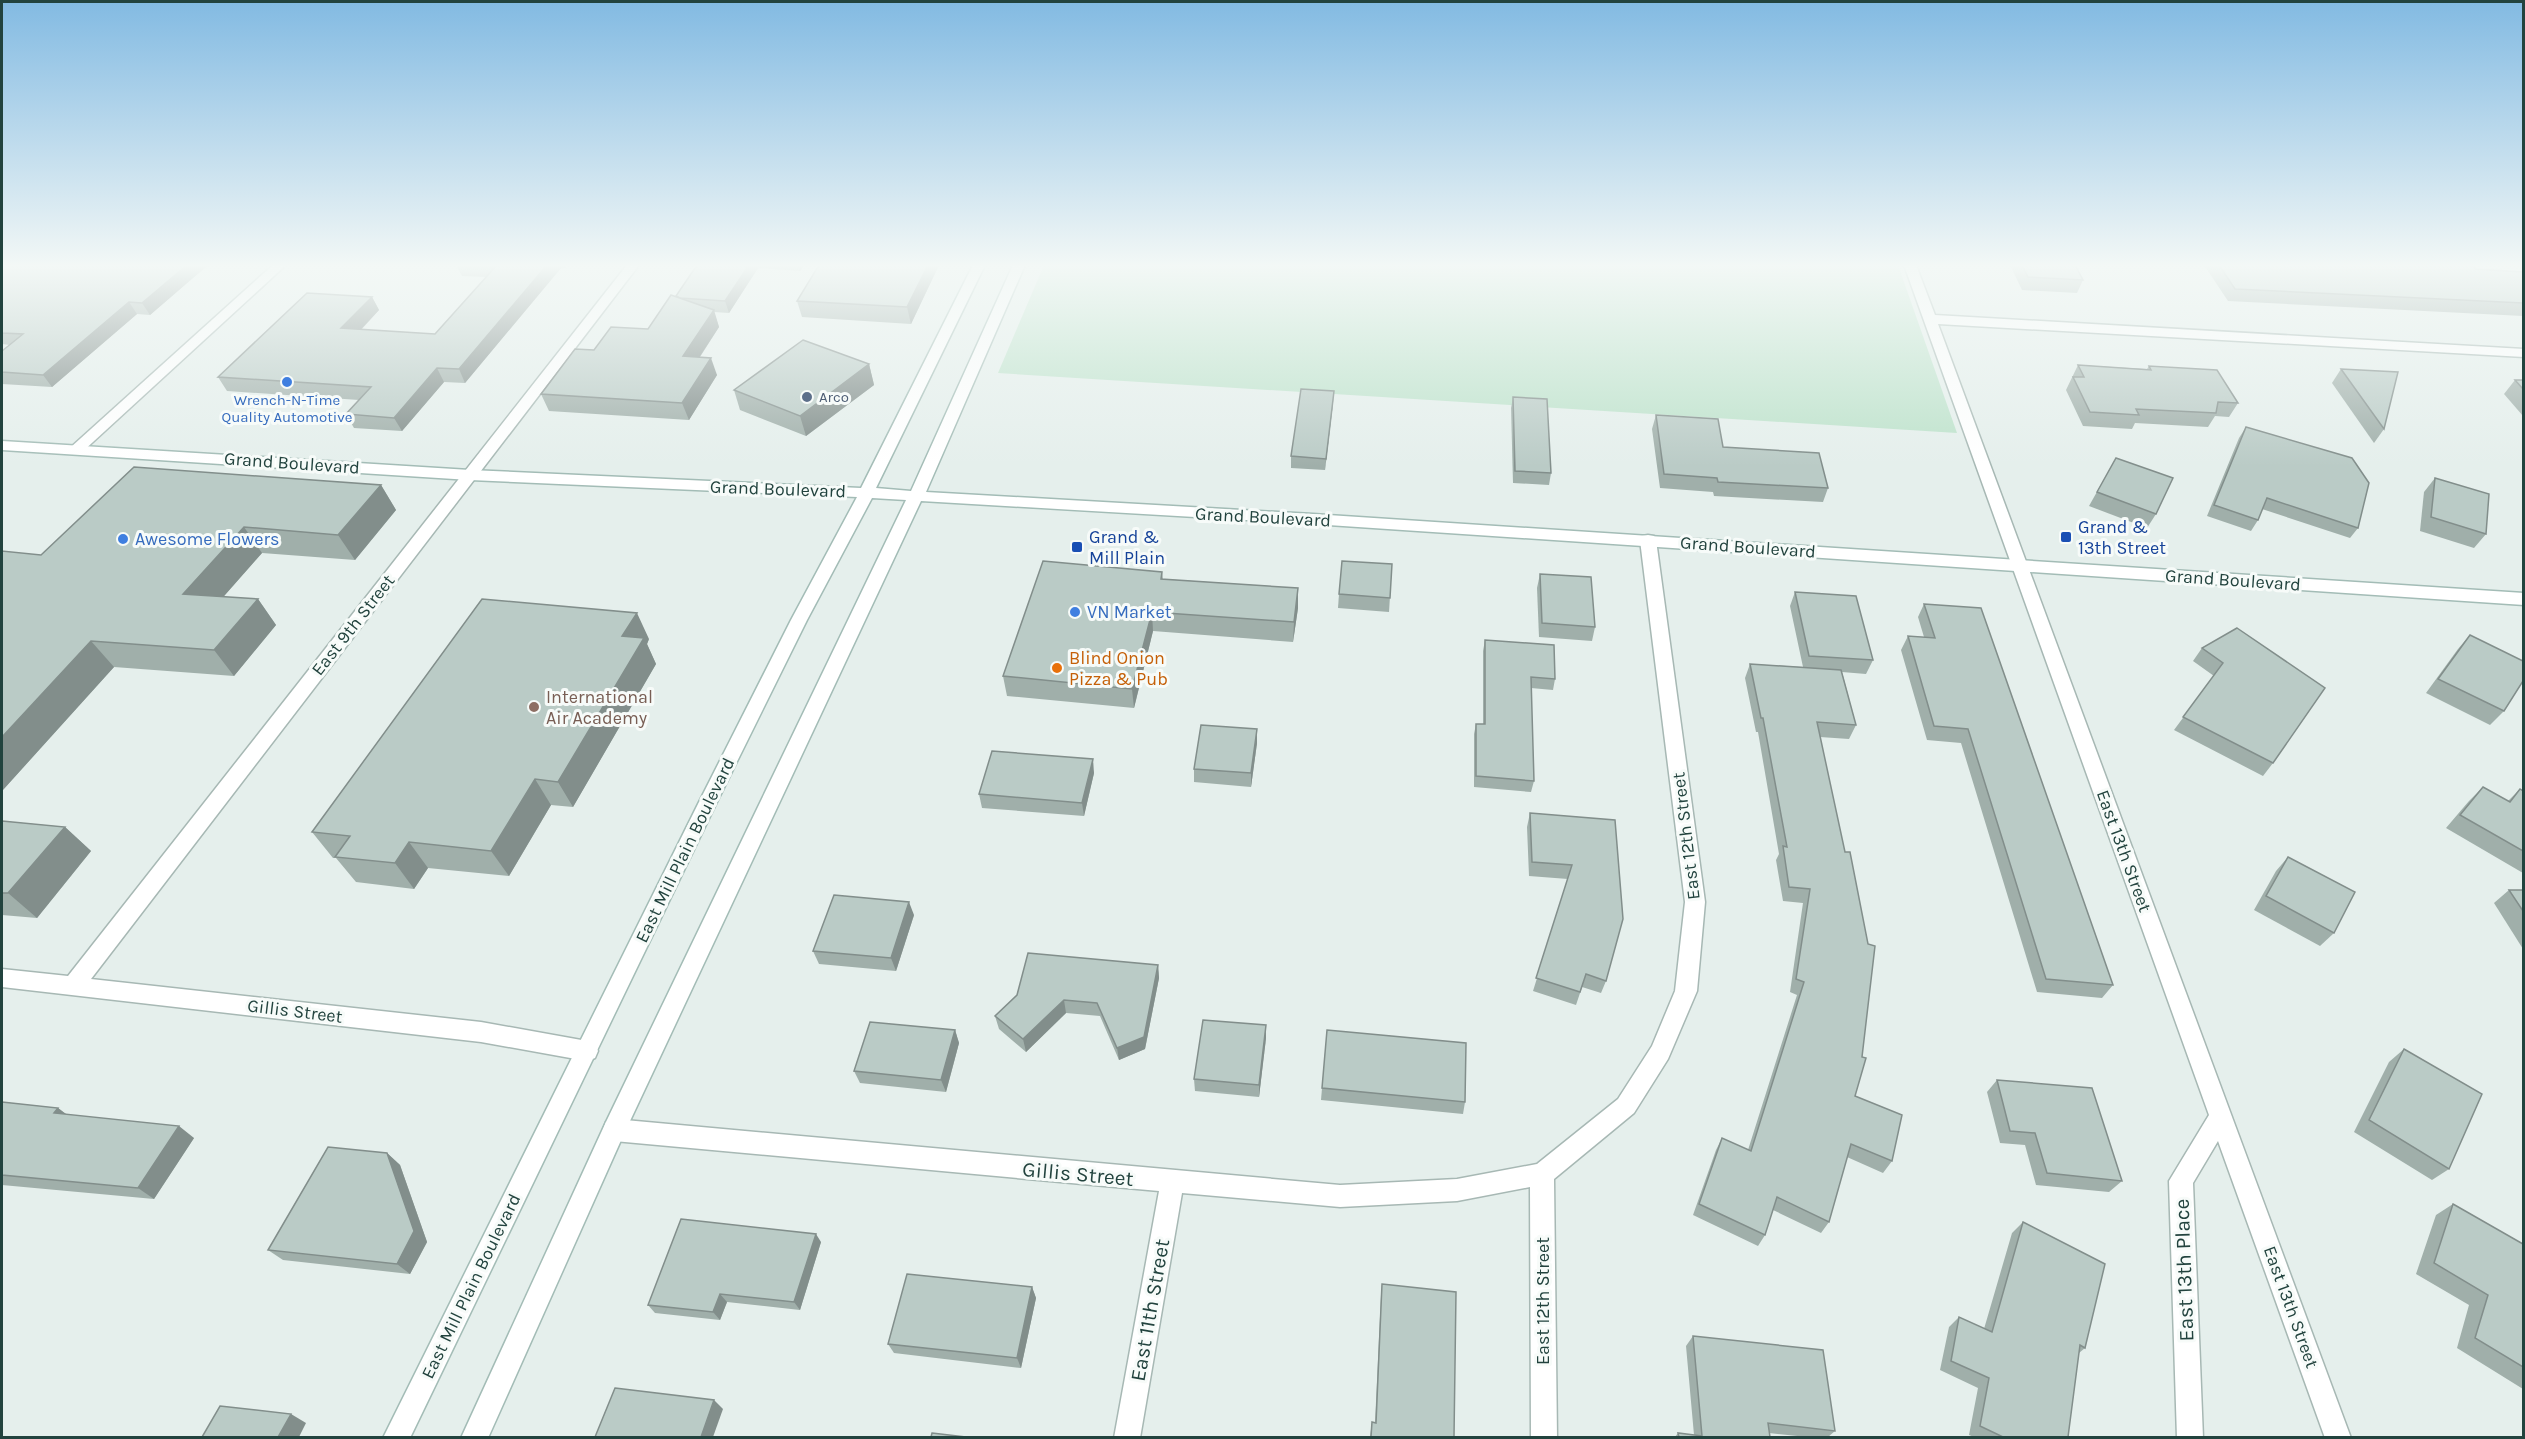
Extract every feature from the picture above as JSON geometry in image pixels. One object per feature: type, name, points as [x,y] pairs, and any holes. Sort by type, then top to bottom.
[{"type":"street","points":[[76,450],[206,332]]},
{"type":"street","name":"East 9th Street","points":[[74,985],[581,332]]},
{"type":"street","name":"East Mill Plain Boulevard","points":[[396,1437],[799,620],[867,493],[946,332]]},
{"type":"street","points":[[474,1437],[614,1130],[916,496],[989,332]]},
{"type":"street","name":"East 13th Street","points":[[1934,332],[2338,1437]]},
{"type":"street","points":[[2159,332],[2523,353]]},
{"type":"street","name":"Grand Boulevard","points":[[2,445],[470,475],[867,493],[1648,540],[2523,599]]},
{"type":"street","name":"East 12th Street","points":[[1544,1437],[1542,1174],[1626,1106],[1660,1052],[1686,991],[1695,902],[1648,540]]},
{"type":"street","name":"Gillis Street","points":[[2,978],[481,1032],[587,1051]]},
{"type":"street","name":"East 13th Place","points":[[2190,1437],[2181,1181],[2222,1115]]},
{"type":"street","name":"Gillis Street","points":[[614,1130],[1340,1196],[1457,1190],[1542,1174]]},
{"type":"street","name":"East 11th Street","points":[[1127,1437],[1172,1182]]},
{"type":"green space","points":[[1015,332],[1922,332],[1957,433],[998,373]]},
{"type":"building","points":[[93,332],[43,375],[2,372],[2,351],[23,334],[2,333]]},
{"type":"building","points":[[266,332],[435,334],[490,332],[459,369],[437,368],[394,418],[346,414],[371,387],[218,377]]},
{"type":"building","points":[[607,332],[699,332],[683,356],[711,358],[682,403],[541,394],[575,349],[594,350]]},
{"type":"building","points":[[803,340],[869,364],[800,416],[734,390]]},
{"type":"building","points":[[2078,365],[2151,370],[2149,366],[2217,370],[2238,403],[2218,402],[2216,413],[2136,409],[2139,415],[2090,412],[2073,377],[2084,377]]},
{"type":"building","points":[[2341,369],[2398,372],[2384,429]]},
{"type":"building","points":[[2515,380],[2523,380],[2523,389]]},
{"type":"building","points":[[1301,389],[1334,391],[1326,459],[1291,456]]},
{"type":"building","points":[[1513,397],[1547,399],[1551,473],[1515,471]]},
{"type":"building","points":[[1656,415],[1718,419],[1723,447],[1819,453],[1828,488],[1718,482],[1717,478],[1664,474]]},
{"type":"building","points":[[2246,427],[2352,458],[2369,483],[2358,528],[2267,498],[2258,520],[2214,505]]},
{"type":"building","points":[[2116,458],[2173,478],[2156,514],[2097,492]]},
{"type":"building","points":[[134,467],[381,485],[338,535],[244,527],[183,594],[258,599],[214,650],[91,641],[2,737],[2,551],[41,555]]},
{"type":"building","points":[[2435,478],[2489,494],[2486,534],[2431,517]]},
{"type":"building","points":[[1043,561],[1162,572],[1161,579],[1298,588],[1294,622],[1152,612],[1132,689],[1003,676]]},
{"type":"building","points":[[1342,561],[1392,564],[1390,598],[1339,594]]},
{"type":"building","points":[[1540,574],[1591,577],[1595,627],[1542,623]]},
{"type":"building","points":[[1795,592],[1856,596],[1873,660],[1809,656]]},
{"type":"building","points":[[482,599],[637,613],[622,636],[644,638],[558,782],[535,779],[491,851],[409,842],[395,863],[335,857],[350,836],[312,832]]},
{"type":"building","points":[[1924,604],[1981,608],[2113,985],[2046,979],[1968,729],[1934,726],[1908,636],[1935,638]]},
{"type":"building","points":[[2237,628],[2325,688],[2273,763],[2183,717],[2223,663],[2202,648]]},
{"type":"building","points":[[2470,635],[2523,661],[2523,681],[2504,711],[2438,679]]},
{"type":"building","points":[[1485,640],[1554,645],[1555,679],[1531,677],[1534,781],[1476,776],[1476,724],[1485,724]]},
{"type":"building","points":[[1750,664],[1841,670],[1856,725],[1817,722],[1845,852],[1850,852],[1868,944],[1875,946],[1862,1057],[1866,1058],[1855,1096],[1902,1115],[1892,1161],[1851,1144],[1829,1222],[1777,1197],[1765,1235],[1699,1204],[1722,1138],[1751,1151],[1804,982],[1796,979],[1810,889],[1789,887],[1783,846],[1787,847],[1763,718],[1761,718]]},
{"type":"building","points":[[1201,725],[1257,729],[1251,773],[1194,769]]},
{"type":"building","points":[[992,751],[1093,759],[1082,803],[979,794]]},
{"type":"building","points":[[2483,787],[2510,802],[2520,789],[2523,791],[2523,851],[2460,815]]},
{"type":"building","points":[[1530,813],[1615,820],[1623,919],[1606,981],[1586,974],[1580,992],[1536,978],[1572,865],[1532,862]]},
{"type":"building","points":[[2,821],[65,827],[8,893],[2,893]]},
{"type":"building","points":[[2288,857],[2355,892],[2334,933],[2266,896]]},
{"type":"building","points":[[2509,890],[2523,890],[2523,911]]},
{"type":"building","points":[[834,895],[909,902],[891,958],[813,951]]},
{"type":"building","points":[[1028,953],[1158,965],[1144,1037],[1117,1048],[1097,1003],[1064,1000],[1023,1039],[995,1016],[1017,995]]},
{"type":"building","points":[[1203,1020],[1266,1025],[1259,1085],[1194,1079]]},
{"type":"building","points":[[870,1022],[955,1030],[941,1080],[854,1071]]},
{"type":"building","points":[[1327,1030],[1466,1043],[1465,1102],[1322,1088]]},
{"type":"building","points":[[2404,1049],[2482,1094],[2449,1169],[2369,1120]]},
{"type":"building","points":[[1997,1080],[2092,1088],[2122,1181],[2047,1173],[2035,1133],[2010,1131]]},
{"type":"building","points":[[2,1102],[58,1108],[54,1113],[179,1126],[138,1188],[2,1175]]},
{"type":"building","points":[[328,1147],[387,1153],[414,1231],[397,1264],[268,1250]]},
{"type":"building","points":[[2453,1204],[2523,1244],[2523,1367],[2475,1338],[2488,1295],[2434,1263]]},
{"type":"building","points":[[681,1219],[816,1234],[794,1302],[720,1294],[713,1312],[648,1305]]},
{"type":"building","points":[[2023,1222],[2105,1264],[2085,1348],[2080,1345],[2068,1437],[2003,1437],[1980,1426],[1989,1378],[1951,1361],[1959,1317],[1992,1332]]},
{"type":"building","points":[[907,1274],[1032,1287],[1017,1358],[888,1344]]},
{"type":"building","points":[[1382,1284],[1456,1292],[1454,1437],[1371,1437],[1372,1422],[1376,1423]]},
{"type":"building","points":[[1693,1336],[1823,1350],[1835,1431],[1768,1423],[1770,1437],[1679,1437],[1678,1433],[1702,1436]]},
{"type":"building","points":[[615,1388],[714,1400],[701,1437],[595,1437]]},
{"type":"building","points":[[220,1406],[291,1414],[278,1437],[202,1437]]},
{"type":"building","points":[[932,1433],[966,1437],[931,1437]]},
{"type":"place","name":"Wrench-N-Time Quality Automotive","points":[[287,382]]},
{"type":"place","name":"Arco","points":[[807,397]]},
{"type":"place","name":"Grand & 13th Street","points":[[2066,537]]},
{"type":"place","name":"Awesome Flowers","points":[[123,539]]},
{"type":"place","name":"Grand & Mill Plain","points":[[1077,547]]},
{"type":"place","name":"VN Market","points":[[1075,612]]},
{"type":"place","name":"Blind Onion Pizza & Pub","points":[[1057,668]]},
{"type":"place","name":"International Air Academy","points":[[534,707]]}]
